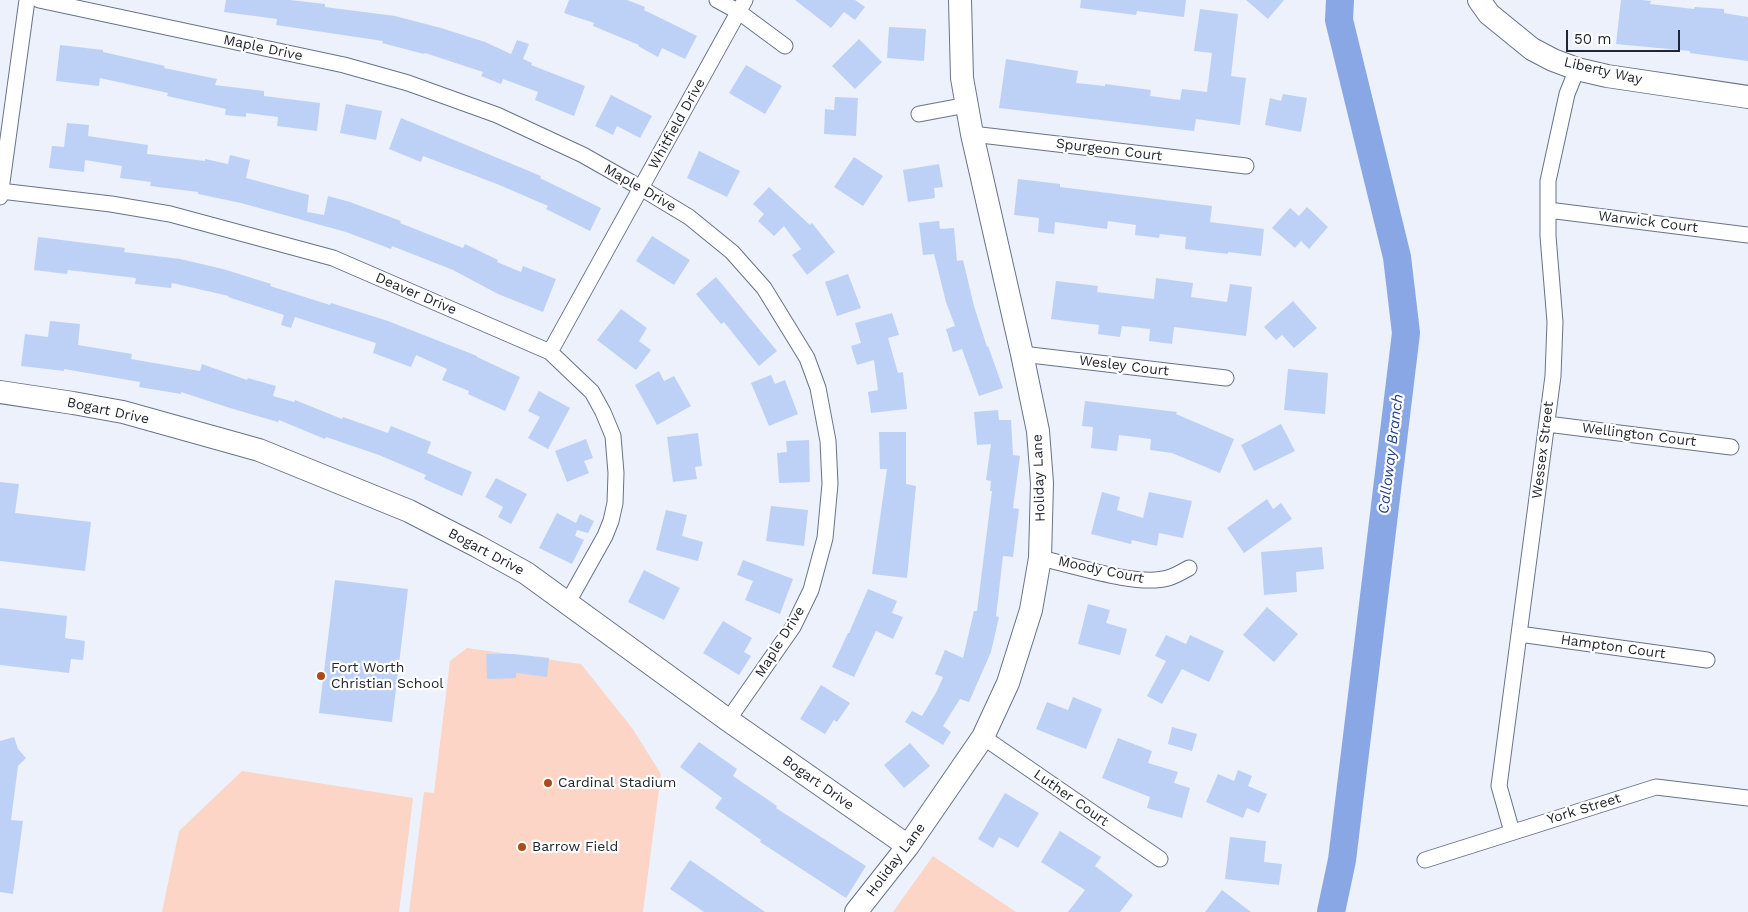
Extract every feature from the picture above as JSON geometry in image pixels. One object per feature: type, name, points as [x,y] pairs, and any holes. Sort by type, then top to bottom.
[{"type":"street","points":[[0,196],[27,0]]},
{"type":"street","name":"Maple Drive","points":[[39,0],[344,65],[408,83],[498,115],[583,155],[641,188],[689,217],[732,252],[764,288],[808,358],[818,388],[828,441],[830,484],[825,538],[811,590],[793,627],[728,720]]},
{"type":"street","points":[[717,0],[742,6],[785,46]]},
{"type":"street","name":"Holiday Lane","points":[[856,912],[908,846],[983,737],[1008,683],[1031,610],[1040,558],[1042,483],[1038,431],[966,105],[962,78],[960,0]]},
{"type":"street","name":"Liberty Way","points":[[1479,0],[1489,14],[1532,49],[1553,60],[1577,69],[1607,76],[1748,97]]},
{"type":"street","name":"Whitfield Drive","points":[[550,352],[742,6]]},
{"type":"street","name":"Wessex Street","points":[[1512,832],[1500,786],[1553,376],[1555,322],[1548,236],[1548,181],[1567,94],[1577,69]]},
{"type":"street","points":[[919,114],[966,105]]},
{"type":"street","name":"Spurgeon Court","points":[[972,134],[1246,166]]},
{"type":"street","name":"Deaver Drive","points":[[0,191],[112,204],[170,214],[333,258],[550,352],[592,392],[603,412],[613,436],[616,473],[615,503],[611,521],[605,536],[568,602]]},
{"type":"street","name":"Warwick Court","points":[[1548,210],[1748,235]]},
{"type":"street","name":"Wesley Court","points":[[1022,354],[1226,378]]},
{"type":"street","name":"Bogart Drive","points":[[0,392],[123,412],[259,450],[409,511],[526,573],[728,720],[908,846]]},
{"type":"street","name":"Wellington Court","points":[[1547,424],[1731,447]]},
{"type":"street","name":"Moody Court","points":[[1040,558],[1136,580],[1169,578],[1189,568]]},
{"type":"street","name":"Hampton Court","points":[[1519,634],[1707,660]]},
{"type":"street","name":"Luther Court","points":[[983,737],[1160,859]]},
{"type":"street","name":"York Street","points":[[1425,860],[1656,787],[1748,798]]},
{"type":"shaded area","name":"Cardinal Stadium","points":[[467,648],[581,664],[632,728],[661,774],[643,912],[409,912],[424,792],[434,793],[450,661]]},
{"type":"shaded area","points":[[242,771],[413,798],[399,912],[162,912],[179,831]]},
{"type":"shaded area","points":[[933,856],[1016,912],[893,912]]},
{"type":"building","points":[[226,0],[290,0],[325,4],[325,7],[395,16],[485,42],[511,54],[517,40],[529,44],[523,59],[532,63],[531,65],[585,86],[574,116],[535,100],[538,92],[503,79],[501,84],[481,76],[483,72],[425,53],[382,43],[383,41],[276,25],[277,19],[224,12]]},
{"type":"building","points":[[569,0],[627,0],[645,7],[644,10],[697,36],[685,59],[662,48],[658,57],[639,45],[593,26],[594,23],[564,13]]},
{"type":"building","points":[[795,0],[855,0],[865,7],[855,20],[844,12],[831,28]]},
{"type":"building","points":[[1081,0],[1186,0],[1184,17],[1137,11],[1136,15],[1080,8]]},
{"type":"building","points":[[1246,0],[1284,0],[1268,19]]},
{"type":"building","points":[[1621,0],[1651,1],[1650,4],[1694,9],[1695,7],[1724,9],[1724,13],[1748,17],[1748,61],[1690,53],[1690,51],[1616,44]]},
{"type":"building","points":[[1200,9],[1238,14],[1231,76],[1246,78],[1240,125],[1196,119],[1194,131],[999,108],[1006,59],[1078,71],[1076,83],[1105,86],[1105,84],[1151,90],[1150,96],[1180,100],[1182,89],[1207,92],[1212,53],[1194,51]]},
{"type":"building","points":[[889,27],[926,29],[924,61],[887,58]]},
{"type":"building","points":[[859,39],[882,62],[855,89],[832,66]]},
{"type":"building","points":[[60,45],[103,50],[103,52],[165,66],[164,68],[217,79],[215,85],[264,91],[264,96],[320,103],[317,131],[277,126],[278,117],[246,113],[246,117],[225,115],[226,109],[167,96],[168,93],[100,78],[99,86],[56,81]]},
{"type":"building","points":[[746,65],[782,86],[765,114],[729,93]]},
{"type":"building","points":[[1283,94],[1307,98],[1301,132],[1265,125],[1270,98],[1281,101]]},
{"type":"building","points":[[611,95],[652,116],[640,138],[617,126],[613,135],[595,126]]},
{"type":"building","points":[[835,97],[858,98],[856,136],[824,134],[825,109],[834,110]]},
{"type":"building","points":[[346,104],[382,111],[376,140],[340,133]]},
{"type":"building","points":[[401,118],[541,176],[540,178],[601,208],[590,231],[546,209],[548,206],[497,184],[423,156],[421,162],[389,149]]},
{"type":"building","points":[[67,123],[89,125],[88,136],[148,145],[147,154],[205,161],[205,159],[228,164],[230,155],[250,160],[246,178],[309,195],[307,212],[324,215],[328,196],[401,221],[400,223],[463,248],[465,244],[498,260],[497,262],[521,272],[523,266],[556,279],[543,312],[498,294],[453,270],[392,246],[391,249],[346,232],[241,203],[198,194],[198,192],[150,186],[151,182],[120,178],[122,166],[85,160],[84,172],[49,168],[52,146],[64,147]]},
{"type":"building","points":[[699,151],[740,171],[727,197],[687,178]]},
{"type":"building","points":[[854,157],[883,176],[863,206],[834,187]]},
{"type":"building","points":[[939,164],[943,187],[934,188],[935,198],[908,202],[903,170]]},
{"type":"building","points":[[1018,179],[1060,184],[1060,187],[1212,206],[1210,222],[1264,229],[1261,256],[1185,249],[1186,237],[1160,234],[1159,238],[1135,235],[1136,225],[1108,221],[1107,229],[1055,222],[1054,234],[1038,232],[1039,218],[1014,215]]},
{"type":"building","points":[[769,187],[810,225],[812,223],[835,252],[807,275],[792,255],[801,249],[784,226],[774,236],[758,221],[764,214],[753,204]]},
{"type":"building","points":[[1307,207],[1328,227],[1309,249],[1301,241],[1295,248],[1272,228],[1290,208],[1299,216]]},
{"type":"building","points":[[939,221],[940,229],[954,228],[957,261],[963,260],[974,306],[1003,388],[979,396],[962,349],[953,352],[946,329],[955,326],[946,302],[934,254],[923,255],[919,223]]},
{"type":"building","points":[[652,236],[690,260],[674,285],[636,261]]},
{"type":"building","points":[[38,237],[125,248],[124,252],[180,259],[223,269],[330,305],[331,303],[388,321],[477,356],[520,377],[505,411],[468,394],[469,391],[442,380],[447,369],[416,355],[411,367],[373,353],[376,343],[295,317],[291,328],[281,325],[284,315],[229,296],[172,283],[171,288],[135,284],[136,278],[68,270],[67,274],[34,270]]},
{"type":"building","points":[[848,274],[861,308],[837,316],[825,282]]},
{"type":"building","points":[[716,277],[777,351],[759,366],[724,322],[721,324],[696,294]]},
{"type":"building","points":[[1156,278],[1193,283],[1191,297],[1227,302],[1230,284],[1252,287],[1246,336],[1174,327],[1172,344],[1149,341],[1150,329],[1122,326],[1120,337],[1098,334],[1099,325],[1051,319],[1056,281],[1098,286],[1097,292],[1154,299]]},
{"type":"building","points":[[1293,301],[1317,328],[1294,348],[1282,335],[1276,340],[1264,327]]},
{"type":"building","points":[[621,309],[647,328],[639,341],[651,350],[636,370],[597,340]]},
{"type":"building","points":[[892,313],[899,335],[888,338],[898,373],[903,372],[907,409],[871,413],[868,392],[878,390],[874,360],[857,365],[851,346],[861,343],[855,323]]},
{"type":"building","points":[[50,321],[80,324],[78,345],[132,354],[131,359],[200,371],[202,364],[247,380],[248,378],[276,386],[273,396],[294,402],[295,400],[342,419],[343,417],[388,433],[391,426],[431,442],[427,453],[472,472],[462,496],[424,479],[426,475],[379,455],[326,437],[325,439],[279,420],[278,422],[181,392],[181,394],[139,387],[140,382],[64,369],[64,371],[21,366],[25,334],[48,337]]},
{"type":"building","points":[[1288,369],[1328,373],[1325,414],[1284,410]]},
{"type":"building","points":[[659,371],[664,381],[674,376],[691,406],[657,425],[635,385]]},
{"type":"building","points":[[771,375],[775,384],[785,380],[798,414],[769,426],[751,383]]},
{"type":"building","points":[[539,391],[570,408],[548,449],[528,438],[540,417],[528,411]]},
{"type":"building","points":[[1085,401],[1177,412],[1176,414],[1234,439],[1220,473],[1172,453],[1150,450],[1151,439],[1119,435],[1117,451],[1091,448],[1093,427],[1082,426]]},
{"type":"building","points":[[998,410],[999,420],[1011,420],[1013,455],[1020,456],[1013,508],[1019,509],[1013,557],[1003,556],[996,616],[999,617],[991,652],[969,702],[960,699],[943,726],[951,732],[943,745],[905,722],[912,711],[922,716],[937,691],[943,677],[935,674],[945,650],[963,658],[974,611],[977,611],[992,491],[990,491],[991,481],[986,480],[991,444],[977,445],[974,412]]},
{"type":"building","points":[[1281,424],[1295,451],[1254,471],[1241,445]]},
{"type":"building","points":[[879,432],[906,432],[906,484],[916,486],[907,578],[872,574],[887,469],[880,469]]},
{"type":"building","points":[[698,433],[702,466],[695,467],[697,479],[673,482],[667,437]]},
{"type":"building","points":[[586,439],[593,458],[584,461],[589,473],[567,482],[555,451]]},
{"type":"building","points":[[809,440],[810,482],[779,483],[777,453],[787,452],[786,441]]},
{"type":"building","points":[[496,478],[527,494],[511,524],[498,517],[503,507],[485,497]]},
{"type":"building","points":[[0,482],[19,484],[15,513],[91,522],[85,571],[0,561]]},
{"type":"building","points":[[1102,492],[1120,497],[1117,510],[1143,518],[1149,492],[1192,501],[1183,538],[1159,533],[1157,546],[1132,540],[1131,544],[1091,534]]},
{"type":"building","points":[[1267,499],[1273,509],[1281,503],[1292,519],[1244,553],[1227,528]]},
{"type":"building","points":[[771,506],[808,510],[804,546],[766,541]]},
{"type":"building","points":[[666,510],[687,515],[682,536],[703,542],[698,561],[656,550]]},
{"type":"building","points":[[557,513],[576,523],[580,514],[594,521],[588,533],[577,530],[575,536],[584,540],[572,564],[539,548]]},
{"type":"building","points":[[1322,547],[1324,569],[1296,572],[1297,592],[1264,595],[1261,552]]},
{"type":"building","points":[[743,560],[793,579],[780,614],[745,600],[753,581],[737,575]]},
{"type":"building","points":[[644,570],[680,588],[664,620],[628,602]]},
{"type":"building","points":[[335,580],[408,589],[392,722],[319,713]]},
{"type":"building","points":[[868,589],[897,601],[892,613],[903,617],[893,639],[876,631],[854,677],[832,667]]},
{"type":"building","points":[[1088,604],[1110,610],[1106,623],[1127,629],[1120,655],[1078,644]]},
{"type":"building","points":[[1267,607],[1298,634],[1274,662],[1243,635]]},
{"type":"building","points":[[0,608],[67,616],[65,638],[85,641],[83,660],[71,659],[69,673],[0,665]]},
{"type":"building","points":[[723,621],[752,638],[744,652],[751,656],[739,675],[703,653]]},
{"type":"building","points":[[1166,635],[1186,644],[1190,635],[1224,651],[1209,682],[1182,669],[1162,704],[1147,696],[1166,661],[1155,656]]},
{"type":"building","points":[[486,654],[514,654],[549,658],[547,677],[516,673],[516,678],[487,679]]},
{"type":"building","points":[[821,685],[850,703],[837,722],[834,720],[825,734],[800,719]]},
{"type":"building","points":[[1073,697],[1102,709],[1086,749],[1036,729],[1047,702],[1068,710]]},
{"type":"building","points":[[1172,727],[1197,734],[1192,751],[1168,744]]},
{"type":"building","points":[[14,737],[18,749],[26,758],[18,766],[11,820],[23,821],[13,894],[0,892],[0,741]]},
{"type":"building","points":[[1118,738],[1152,751],[1148,763],[1178,772],[1174,783],[1190,788],[1182,818],[1147,808],[1150,797],[1102,778]]},
{"type":"building","points":[[699,742],[737,769],[733,776],[777,806],[776,808],[866,866],[846,898],[760,842],[761,840],[715,808],[722,798],[680,767]]},
{"type":"building","points":[[910,743],[930,766],[904,788],[884,765]]},
{"type":"building","points":[[1238,770],[1252,776],[1248,786],[1267,794],[1259,813],[1247,808],[1243,818],[1206,802],[1218,774],[1234,781]]},
{"type":"building","points":[[1005,793],[1039,813],[1018,848],[999,837],[993,848],[978,839]]},
{"type":"building","points":[[1060,831],[1101,857],[1095,866],[1133,895],[1120,912],[1068,912],[1085,890],[1041,862]]},
{"type":"building","points":[[1230,837],[1266,841],[1264,862],[1282,864],[1279,885],[1225,879]]},
{"type":"building","points":[[690,860],[765,912],[704,912],[670,889]]},
{"type":"building","points":[[1222,890],[1251,912],[1205,912]]},
{"type":"waterway","name":"Calloway Branch","points":[[1331,912],[1342,860],[1406,333],[1397,257],[1339,20],[1340,0]]},
{"type":"place","name":"Fort Worth Christian School","points":[[321,676]]},
{"type":"place","name":"Cardinal Stadium","points":[[548,783]]},
{"type":"place","name":"Barrow Field","points":[[522,847]]}]
